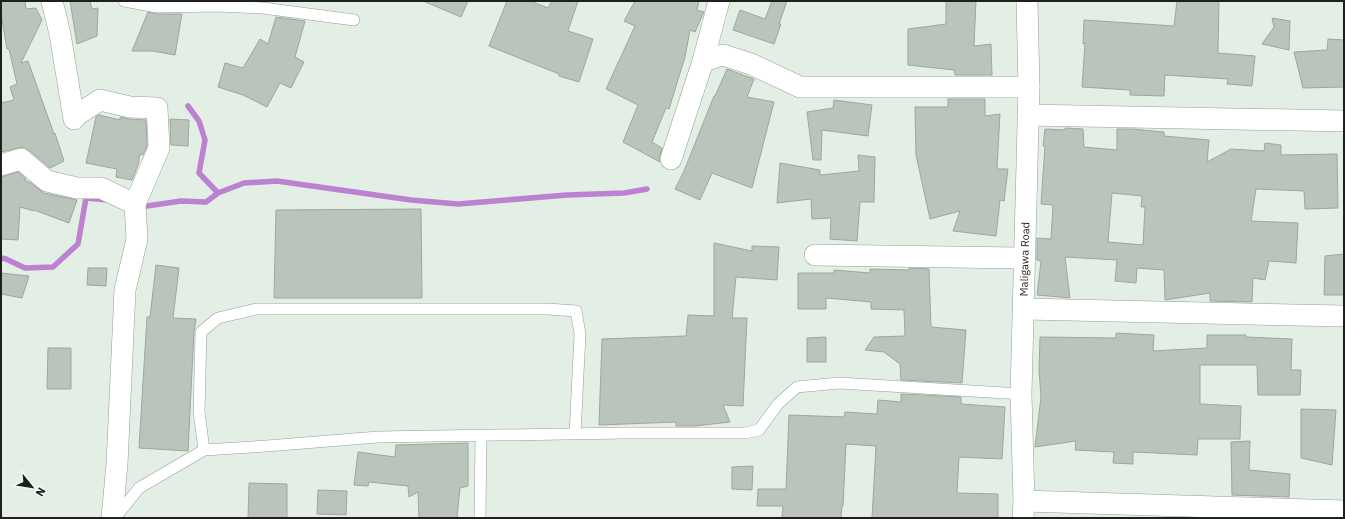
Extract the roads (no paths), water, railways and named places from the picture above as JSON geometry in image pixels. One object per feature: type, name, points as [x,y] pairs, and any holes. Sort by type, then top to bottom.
[{"type":"street","points":[[52,1],[60,34],[74,119],[77,115],[100,100],[130,107],[157,108],[159,148],[135,204],[137,239],[125,290],[113,518]]},
{"type":"street","points":[[672,159],[719,1]]},
{"type":"street","name":"Maligawa Road","points":[[1024,510],[1021,394],[1028,115],[1028,1]]},
{"type":"street","points":[[702,61],[723,55],[751,64],[800,87],[1028,87]]},
{"type":"street","points":[[1028,115],[1344,121]]},
{"type":"street","points":[[1,165],[21,159],[48,181],[77,188],[101,188],[135,204]]},
{"type":"street","points":[[815,255],[1024,258]]},
{"type":"street","points":[[1024,309],[1344,316]]},
{"type":"street","points":[[1024,510],[1344,511]]},
{"type":"lane","points":[[124,1],[157,7],[218,6],[263,8],[354,20]]},
{"type":"lane","points":[[204,450],[199,412],[201,332],[218,318],[256,309],[532,309],[576,311],[580,334],[575,434]]},
{"type":"lane","points":[[113,518],[139,488],[204,450],[378,437],[624,433],[745,433],[759,430],[778,404],[797,387],[832,384],[1021,394]]},
{"type":"lane","points":[[480,518],[481,436]]},
{"type":"waterway","points":[[147,206],[181,201],[206,202],[218,193],[199,173],[205,140],[199,121],[188,106]]},
{"type":"waterway","points":[[218,193],[244,183],[277,181],[411,200],[458,204],[567,195],[624,193],[647,189]]},
{"type":"waterway","points":[[1,258],[25,268],[53,267],[78,244],[86,198],[108,200]]}]
